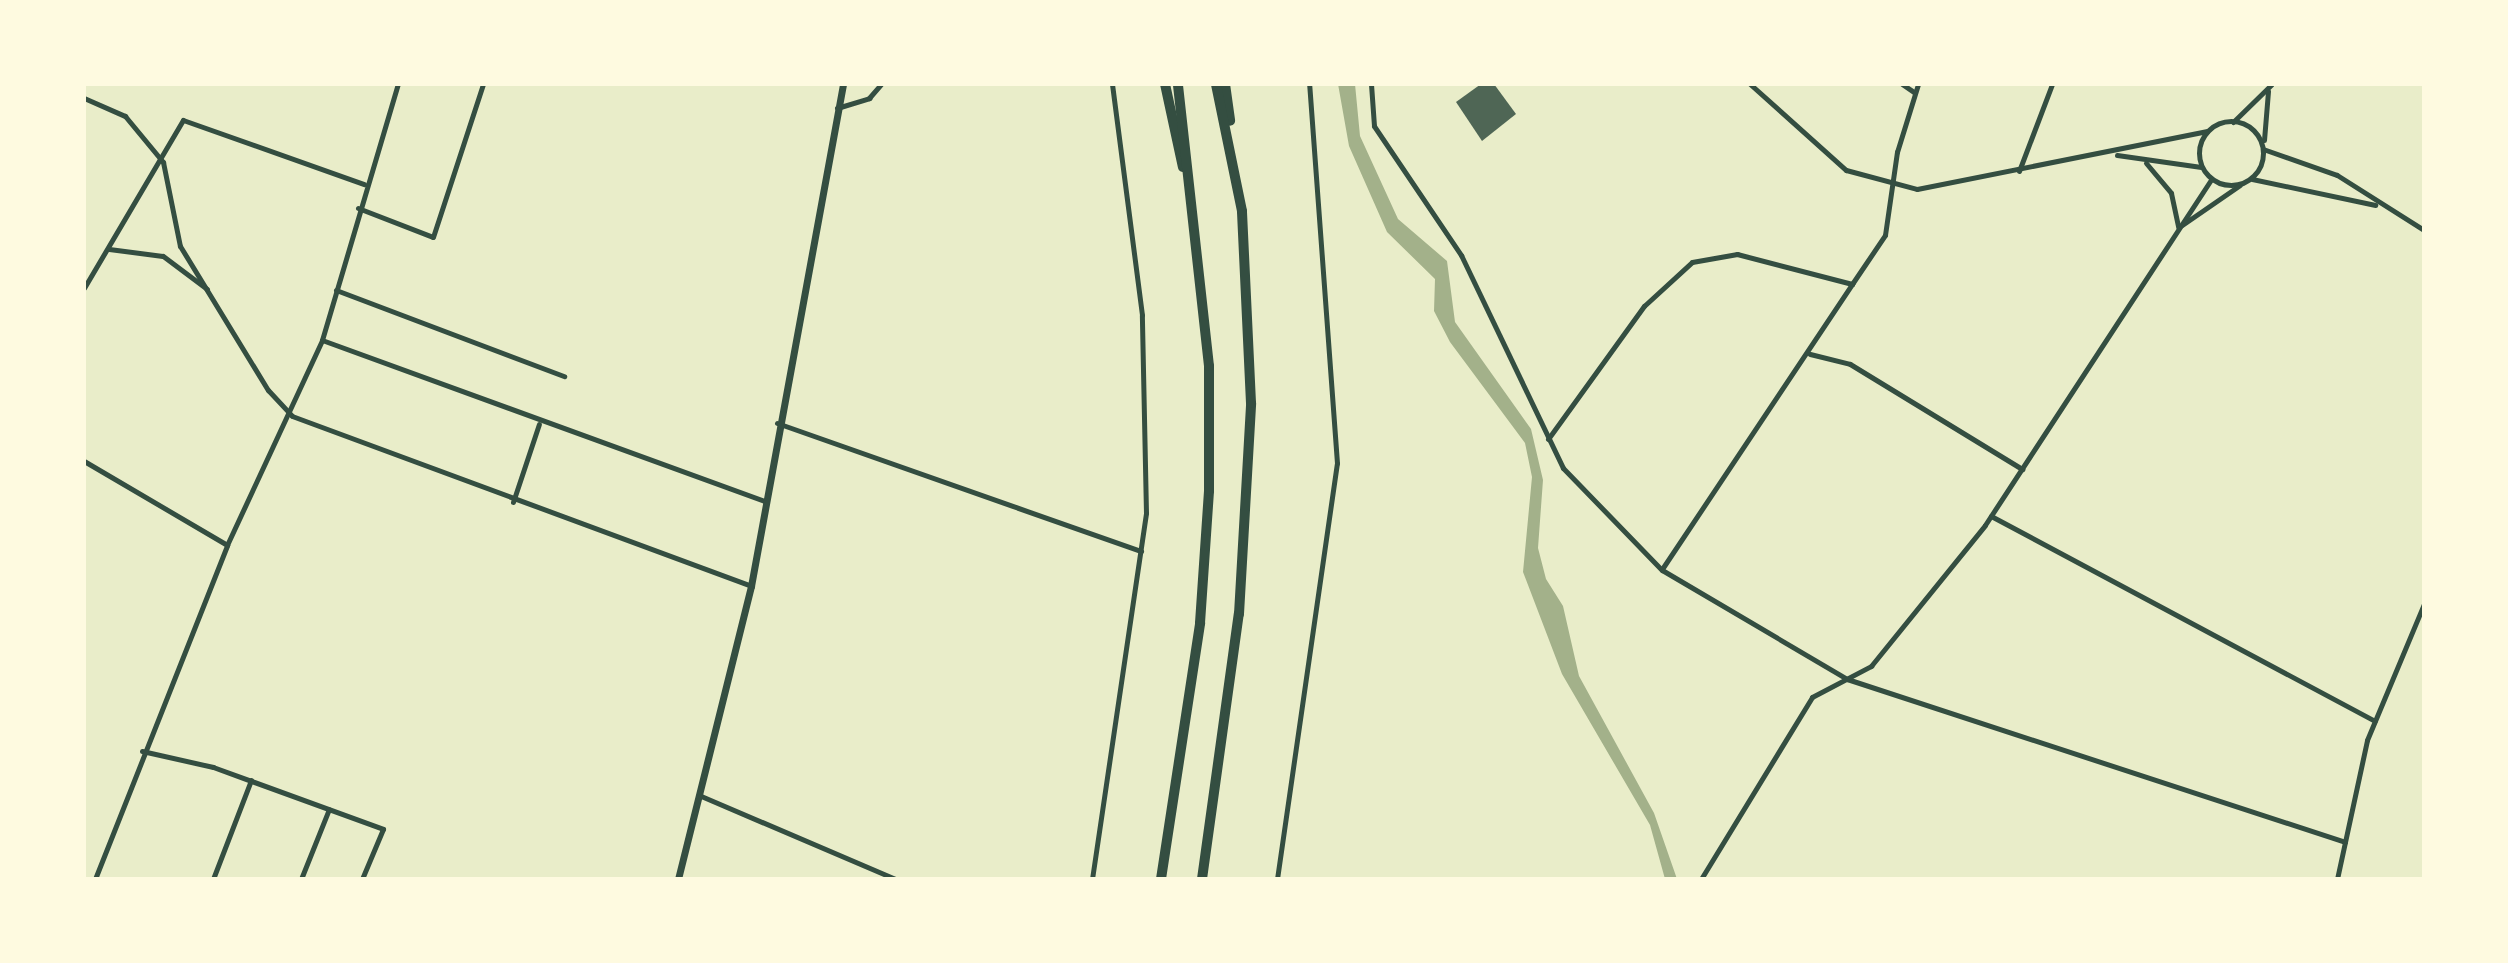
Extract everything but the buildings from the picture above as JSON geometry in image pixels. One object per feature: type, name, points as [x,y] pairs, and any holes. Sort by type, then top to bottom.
[{"type":"highway","points":[[1165,84],[1197,235]]},
{"type":"highway","points":[[1161,879],[1206,556],[1209,366],[1178,84]]},
{"type":"highway","points":[[1216,84],[1242,211]]},
{"type":"highway","points":[[1202,879],[1248,504],[1242,211],[1225,84]]},
{"type":"main road","points":[[678,879],[751,586],[777,423],[843,84]]},
{"type":"street","points":[[95,879],[142,751],[227,545],[292,416],[322,340],[364,184],[398,84]]},
{"type":"street","points":[[358,208],[433,237],[483,84]]},
{"type":"street","points":[[836,109],[869,98],[881,84]]},
{"type":"street","points":[[1092,879],[1141,551],[1142,315],[1112,84]]},
{"type":"street","points":[[1277,879],[1337,463],[1309,84]]},
{"type":"street","points":[[1371,84],[1374,126],[1461,255],[1563,468],[1662,570],[1847,679],[2345,842]]},
{"type":"street","points":[[1750,84],[1846,170],[1891,185],[1939,188],[2116,154],[2246,122],[2264,145],[2337,175],[2376,205],[2424,230]]},
{"type":"street","points":[[1902,84],[1914,92]]},
{"type":"street","points":[[1662,570],[1809,354],[1885,235],[1891,185],[1918,84]]},
{"type":"street","points":[[2019,171],[2052,84]]},
{"type":"street","points":[[2231,124],[2270,87]]},
{"type":"street","points":[[2178,228],[2263,172],[2270,87]]},
{"type":"street","points":[[84,98],[125,116],[163,162],[180,246],[211,292],[268,390],[292,416],[513,502],[751,586]]},
{"type":"street","points":[[84,288],[163,162],[183,120],[364,184]]},
{"type":"street","points":[[2207,131],[2197,152],[2201,167],[2211,180],[2242,183]]},
{"type":"street","points":[[2116,154],[2144,161],[2201,167]]},
{"type":"street","points":[[2144,161],[2171,193],[2178,228]]},
{"type":"street","points":[[2250,179],[2376,205]]},
{"type":"street","points":[[1701,879],[1812,697],[1871,666],[1991,516],[2211,180]]},
{"type":"street","points":[[108,249],[163,256],[211,292]]},
{"type":"street","points":[[1548,439],[1644,306],[1692,262],[1737,254],[1852,284]]},
{"type":"street","points":[[336,290],[564,376]]},
{"type":"street","points":[[322,340],[539,424],[765,501]]},
{"type":"street","points":[[1809,354],[1850,364],[2022,469]]},
{"type":"street","points":[[777,423],[1141,551]]},
{"type":"street","points":[[513,502],[539,424]]},
{"type":"street","points":[[84,461],[227,545]]},
{"type":"street","points":[[1991,516],[2375,721]]},
{"type":"street","points":[[2337,879],[2375,721],[2424,604]]},
{"type":"street","points":[[142,751],[251,780],[383,829],[362,879]]},
{"type":"street","points":[[213,879],[251,780]]},
{"type":"street","points":[[701,796],[896,879]]},
{"type":"street","points":[[301,879],[329,809]]},
{"type":"shaded area","points":[[1338,84],[1355,84],[1360,136],[1398,219],[1447,261],[1455,322],[1531,429],[1543,480],[1538,548],[1546,579],[1563,606],[1579,676],[1654,813],[1677,879],[1665,879],[1650,825],[1562,674],[1523,572],[1532,477],[1525,443],[1450,342],[1434,311],[1435,279],[1387,232],[1349,146]]}]
